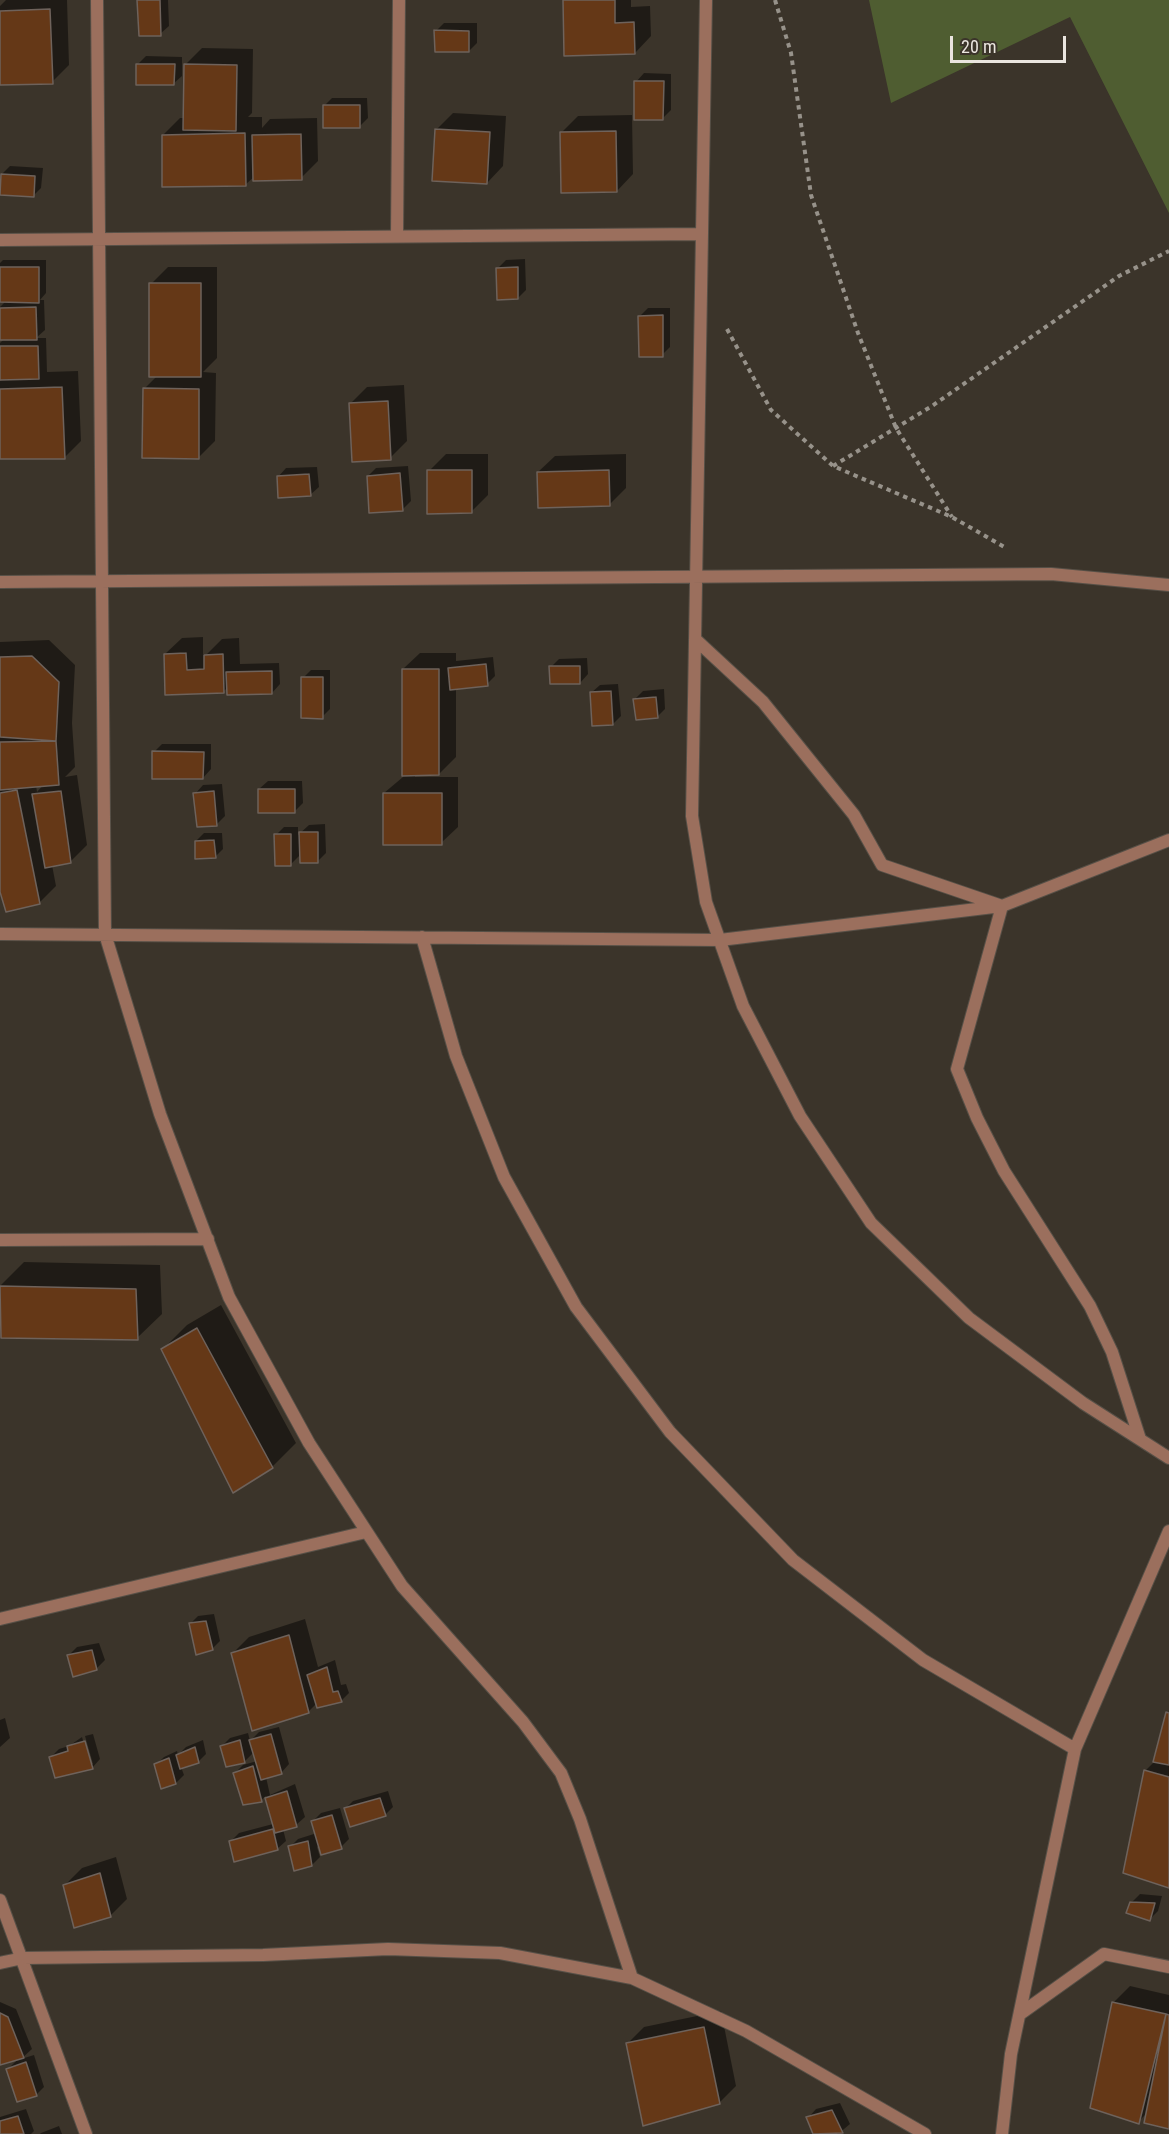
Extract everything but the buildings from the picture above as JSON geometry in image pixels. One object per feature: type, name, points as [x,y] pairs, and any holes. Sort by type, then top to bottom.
[{"type":"street","points":[[97,0],[105,934],[160,1114],[229,1297],[309,1443],[402,1586],[523,1722],[561,1773],[580,1819],[632,1978]]},
{"type":"street","points":[[397,236],[399,0]]},
{"type":"street","points":[[706,0],[692,816],[706,902],[743,1006],[800,1116],[871,1223],[969,1318],[1083,1403],[1169,1458]]},
{"type":"street","points":[[0,240],[701,234]]},
{"type":"street","points":[[0,582],[1051,574],[1169,585]]},
{"type":"street","points":[[695,639],[764,702],[854,815],[882,865],[1002,906]]},
{"type":"street","points":[[0,934],[720,940],[1002,906],[1169,840]]},
{"type":"street","points":[[1002,906],[957,1069],[977,1118],[1004,1171],[1090,1306],[1112,1352],[1140,1439]]},
{"type":"street","points":[[422,937],[456,1056],[504,1177],[576,1307],[670,1432],[793,1560],[924,1660],[1075,1749]]},
{"type":"street","points":[[0,1240],[208,1239]]},
{"type":"street","points":[[1002,2134],[1011,2054],[1075,1749],[1169,1531]]},
{"type":"street","points":[[0,1619],[366,1532]]},
{"type":"street","points":[[0,1900],[86,2134]]},
{"type":"street","points":[[0,1963],[23,1958],[263,1955],[388,1949],[500,1953],[632,1978],[746,2031],[925,2134]]},
{"type":"street","points":[[1020,2014],[1104,1954],[1169,1967]]},
{"type":"path","points":[[775,0],[791,53],[811,195],[858,333],[896,428],[952,517]]},
{"type":"path","points":[[833,466],[896,428],[1119,276],[1169,251]]},
{"type":"path","points":[[722,318],[771,410],[833,466],[952,517],[1011,551]]},
{"type":"green space","points":[[869,0],[1169,0],[1169,213],[1070,17],[891,103]]}]
